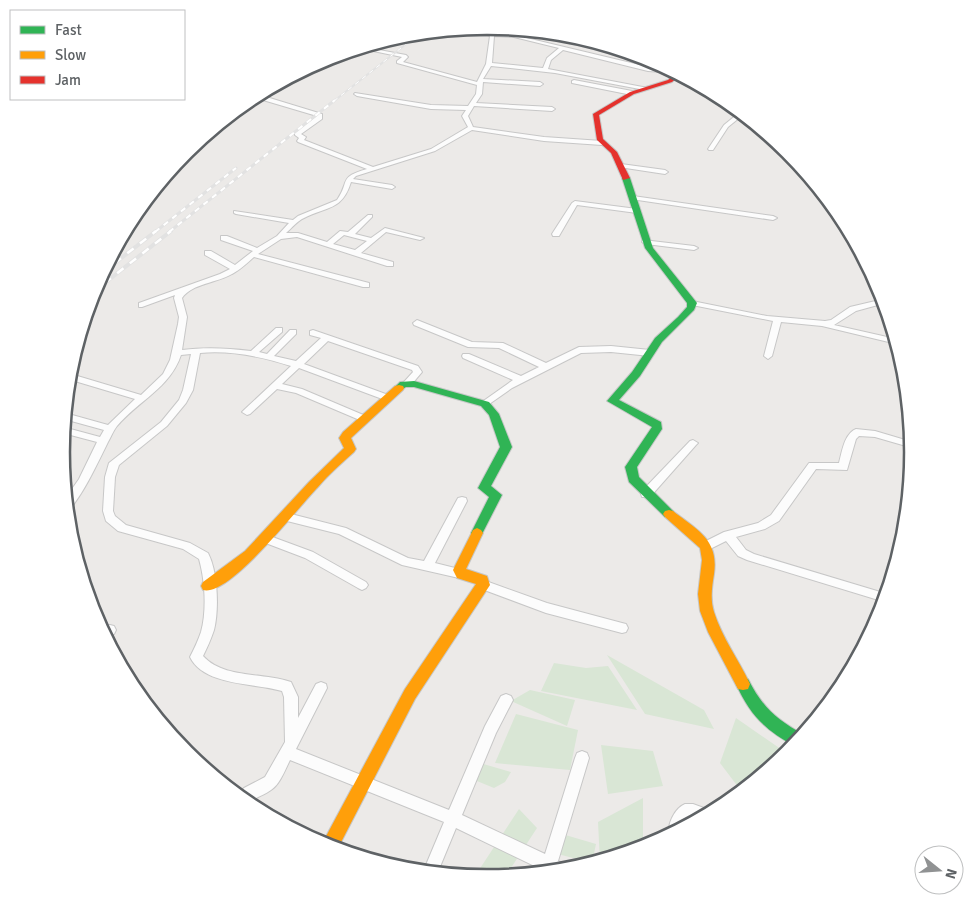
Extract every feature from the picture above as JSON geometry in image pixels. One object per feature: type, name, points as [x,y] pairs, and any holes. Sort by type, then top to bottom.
[{"type":"street","points":[[474,129],[464,116],[476,106],[482,81],[493,64],[497,35]]},
{"type":"street","points":[[499,35],[653,70]]},
{"type":"street","points":[[545,70],[549,59],[562,48]]},
{"type":"street","points":[[374,50],[406,57],[398,62],[482,81],[540,84]]},
{"type":"street","points":[[493,64],[545,70],[645,88]]},
{"type":"street","points":[[672,78],[670,81],[632,93],[596,114],[597,132],[602,143],[612,150],[621,166],[646,242],[692,303],[778,319],[822,324],[889,340]]},
{"type":"street","points":[[574,82],[632,93]]},
{"type":"street","points":[[357,94],[435,108],[476,106],[552,109]]},
{"type":"street","points":[[265,99],[317,114],[320,118],[297,134],[303,137],[300,141],[373,168]]},
{"type":"street","points":[[711,149],[726,126],[736,118]]},
{"type":"street","points":[[142,305],[220,278],[236,269],[286,234],[293,222],[305,214],[338,201],[354,176],[373,168],[434,150],[474,129],[544,139],[602,143]]},
{"type":"street","points":[[621,166],[666,172]]},
{"type":"street","points":[[351,181],[392,187]]},
{"type":"street","points":[[633,198],[773,218]]},
{"type":"street","points":[[556,234],[575,203],[637,211]]},
{"type":"street","points":[[236,212],[293,222]]},
{"type":"street","points":[[350,234],[370,216]]},
{"type":"street","points":[[356,254],[385,230],[420,238]]},
{"type":"street","points":[[286,234],[328,244],[390,264]]},
{"type":"street","points":[[328,244],[341,234],[350,234],[372,240]]},
{"type":"street","points":[[224,238],[260,254],[366,285]]},
{"type":"street","points":[[646,242],[694,248]]},
{"type":"street","points":[[208,253],[236,269]]},
{"type":"street","points":[[183,290],[178,298],[183,315],[182,328],[188,390],[183,401],[164,424],[114,463],[110,476],[108,511],[110,518],[122,528],[197,550],[204,556],[208,586],[208,628],[196,658],[199,662],[228,675],[249,681],[286,686],[291,698],[290,747]]},
{"type":"street","points":[[692,303],[691,308],[658,340],[636,374],[612,401],[657,425],[657,429],[631,467],[633,479],[646,494],[706,546],[709,554],[704,594],[706,608],[711,621],[755,709],[767,721],[793,737]]},
{"type":"street","points":[[822,324],[834,322],[861,306],[876,303]]},
{"type":"street","points":[[768,356],[778,319]]},
{"type":"street","points":[[417,323],[471,345],[500,345],[547,367]]},
{"type":"street","points":[[254,352],[279,330]]},
{"type":"street","points":[[270,355],[293,332]]},
{"type":"street","points":[[208,586],[235,570],[267,540],[306,492],[350,449],[345,438],[400,386],[408,383],[418,372],[415,368],[313,333]]},
{"type":"street","points":[[247,412],[326,338]]},
{"type":"street","points":[[72,498],[82,484],[110,430],[142,398],[164,380],[185,351],[212,349],[270,355],[388,398]]},
{"type":"street","points":[[485,404],[500,392],[521,380],[573,353],[585,349],[650,353]]},
{"type":"street","points":[[466,356],[521,380]]},
{"type":"street","points":[[77,379],[142,398]]},
{"type":"street","points":[[408,383],[485,404],[494,414],[506,447],[502,458],[484,485],[486,489],[495,493],[496,497],[459,573]]},
{"type":"street","points":[[276,386],[300,391],[365,419]]},
{"type":"street","points":[[71,418],[110,430]]},
{"type":"street","points":[[70,432],[104,441]]},
{"type":"street","points":[[706,546],[728,535],[761,526],[775,518],[813,466],[843,467],[851,439],[856,432],[875,434],[904,443]]},
{"type":"street","points":[[646,494],[693,443]]},
{"type":"street","points":[[427,567],[462,501]]},
{"type":"street","points":[[289,514],[342,531],[397,558],[482,580],[483,586],[450,638],[410,694],[333,840]]},
{"type":"street","points":[[728,535],[742,553],[751,557],[879,596]]},
{"type":"street","points":[[267,540],[309,555],[362,585]]},
{"type":"street","points":[[483,586],[546,608],[622,628]]},
{"type":"street","points":[[247,794],[269,785],[321,688]]},
{"type":"street","points":[[433,866],[490,730],[506,700]]},
{"type":"street","points":[[290,747],[363,782],[454,819],[549,865]]},
{"type":"street","points":[[549,865],[582,758]]},
{"type":"street","points":[[678,824],[680,817],[685,812],[692,811],[698,813]]},
{"type":"green space","points":[[607,655],[704,710],[714,729],[645,714]]},
{"type":"green space","points":[[554,663],[586,668],[608,666],[637,710],[541,691]]},
{"type":"green space","points":[[530,690],[575,700],[567,726],[511,701]]},
{"type":"green space","points":[[516,714],[578,730],[570,770],[495,763]]},
{"type":"green space","points":[[736,718],[781,749],[738,786],[720,763]]},
{"type":"green space","points":[[601,745],[653,751],[663,786],[608,794]]},
{"type":"green space","points":[[480,763],[511,772],[505,782],[494,788],[472,779]]},
{"type":"green space","points":[[643,798],[643,840],[600,855],[598,822]]},
{"type":"green space","points":[[519,809],[537,828],[510,869],[479,870]]},
{"type":"green space","points":[[562,834],[596,844],[593,856],[579,860],[554,853]]},
{"type":"railway","points":[[334,101],[408,43]]},
{"type":"railway","points":[[169,232],[335,100]]},
{"type":"railway","points":[[155,232],[236,168]]},
{"type":"railway","points":[[116,262],[156,231]]},
{"type":"railway","points":[[106,282],[171,231]]},
{"type":"traffic: fast","points":[[626,178],[649,248],[692,303],[691,308],[681,319],[658,340],[636,374],[612,401],[657,425],[657,429],[631,467],[633,479],[669,514]]},
{"type":"traffic: fast","points":[[399,388],[404,384],[414,384],[485,404],[494,414],[506,447],[484,488],[496,495],[477,533]]},
{"type":"traffic: fast","points":[[743,684],[754,705],[765,718],[792,737]]},
{"type":"traffic: slow","points":[[208,586],[250,555],[313,485],[350,449],[345,438],[347,435],[399,388]]},
{"type":"traffic: slow","points":[[669,514],[694,534],[706,547],[709,560],[705,587],[707,611],[715,632],[743,684]]},
{"type":"traffic: slow","points":[[333,840],[410,694],[483,585],[482,580],[462,574],[459,570],[477,533]]},
{"type":"traffic: jam","points":[[626,178],[614,152],[600,140],[596,114],[632,93],[673,78]]}]
